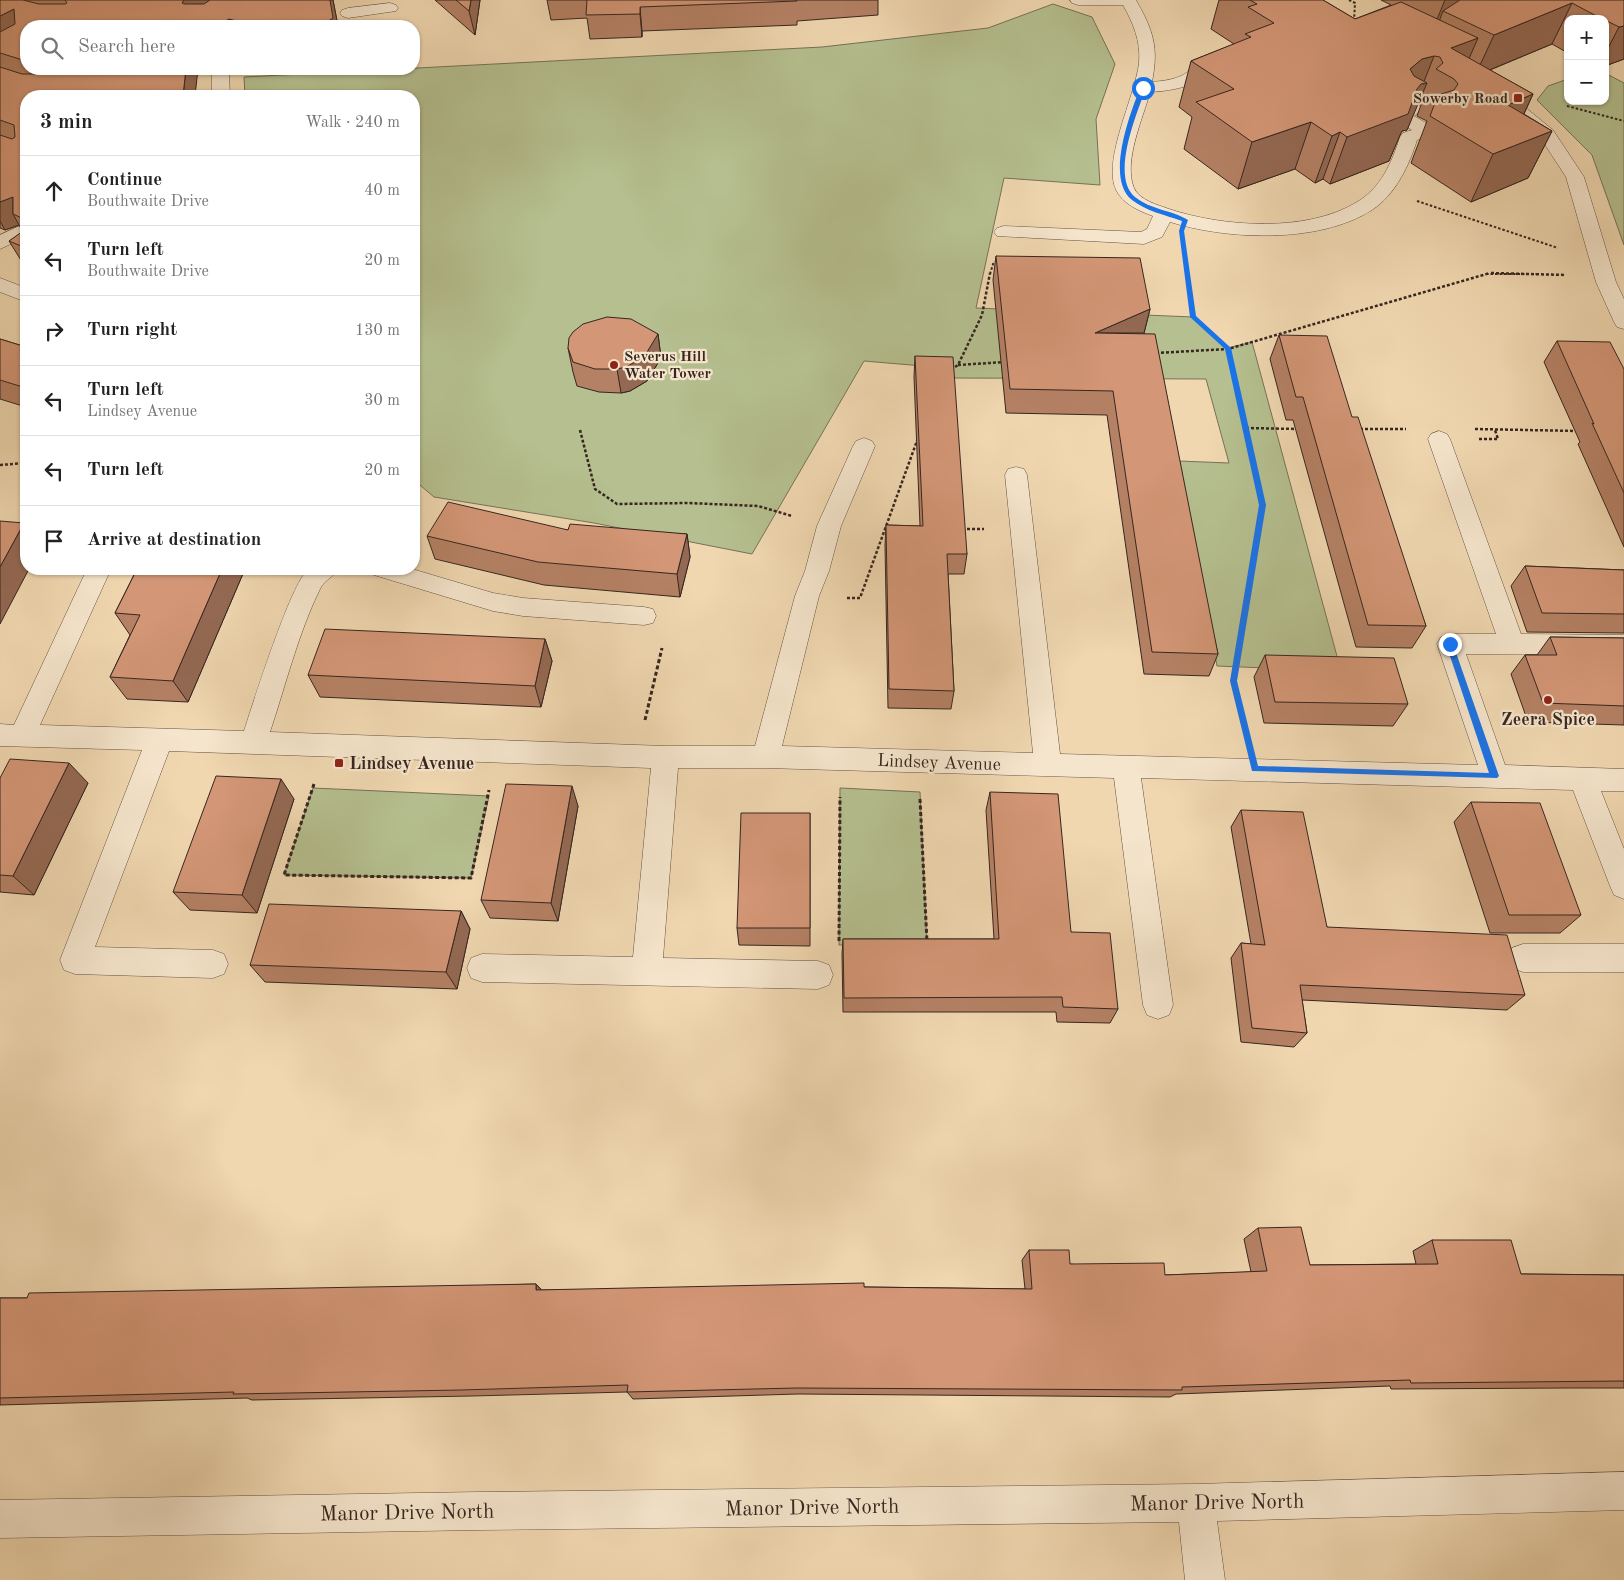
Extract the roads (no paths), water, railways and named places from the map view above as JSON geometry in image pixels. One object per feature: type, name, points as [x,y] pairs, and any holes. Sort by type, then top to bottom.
[{"type":"street","points":[[1078,0],[1128,0],[1143,27],[1148,46],[1147,67],[1143,88],[1125,145],[1122,174],[1125,188],[1133,198],[1148,207],[1185,220],[1226,228],[1268,229],[1309,225],[1340,219],[1365,206],[1383,190],[1401,161],[1409,138],[1427,130],[1402,117],[1412,109]]},
{"type":"street","points":[[348,14],[366,6],[390,8]]},
{"type":"street","points":[[1143,88],[1169,87],[1186,80],[1211,64]]},
{"type":"street","points":[[220,75],[221,90]]},
{"type":"street","points":[[1506,101],[1547,134],[1575,177],[1606,282],[1624,322]]},
{"type":"street","points":[[1004,232],[1144,238],[1155,233],[1164,213]]},
{"type":"street","points":[[0,243],[20,232]]},
{"type":"street","points":[[0,284],[20,293]]},
{"type":"street","points":[[1438,439],[1512,644]]},
{"type":"street","points":[[766,757],[807,596],[817,571],[829,526],[864,446]]},
{"type":"street","points":[[1016,475],[1048,765]]},
{"type":"street","points":[[11,735],[97,575]]},
{"type":"street","points":[[254,742],[298,611],[312,580],[318,575]]},
{"type":"street","points":[[404,575],[493,602],[523,607],[644,616]]},
{"type":"street","points":[[1495,776],[1450,644],[1624,646]]},
{"type":"street","name":"Lindsey Avenue","points":[[11,735],[665,757],[766,757],[1624,780]]},
{"type":"street","points":[[160,739],[75,960],[213,964]]},
{"type":"street","points":[[647,971],[665,757]]},
{"type":"street","points":[[1126,767],[1158,1005]]},
{"type":"street","points":[[1583,779],[1624,886]]},
{"type":"street","points":[[1523,958],[1624,958]]},
{"type":"street","points":[[482,968],[818,975]]},
{"type":"street","name":"Manor Drive North","points":[[0,1519],[469,1511],[1196,1503],[1624,1491]]},
{"type":"street","points":[[1196,1503],[1205,1580]]},
{"type":"place","name":"Sowerby Road","points":[[1518,98]]},
{"type":"place","name":"Severus Hill Water Tower","points":[[614,365]]},
{"type":"place","name":"Zeera Spice","points":[[1548,700]]},
{"type":"place","name":"Lindsey Avenue","points":[[339,763]]}]
